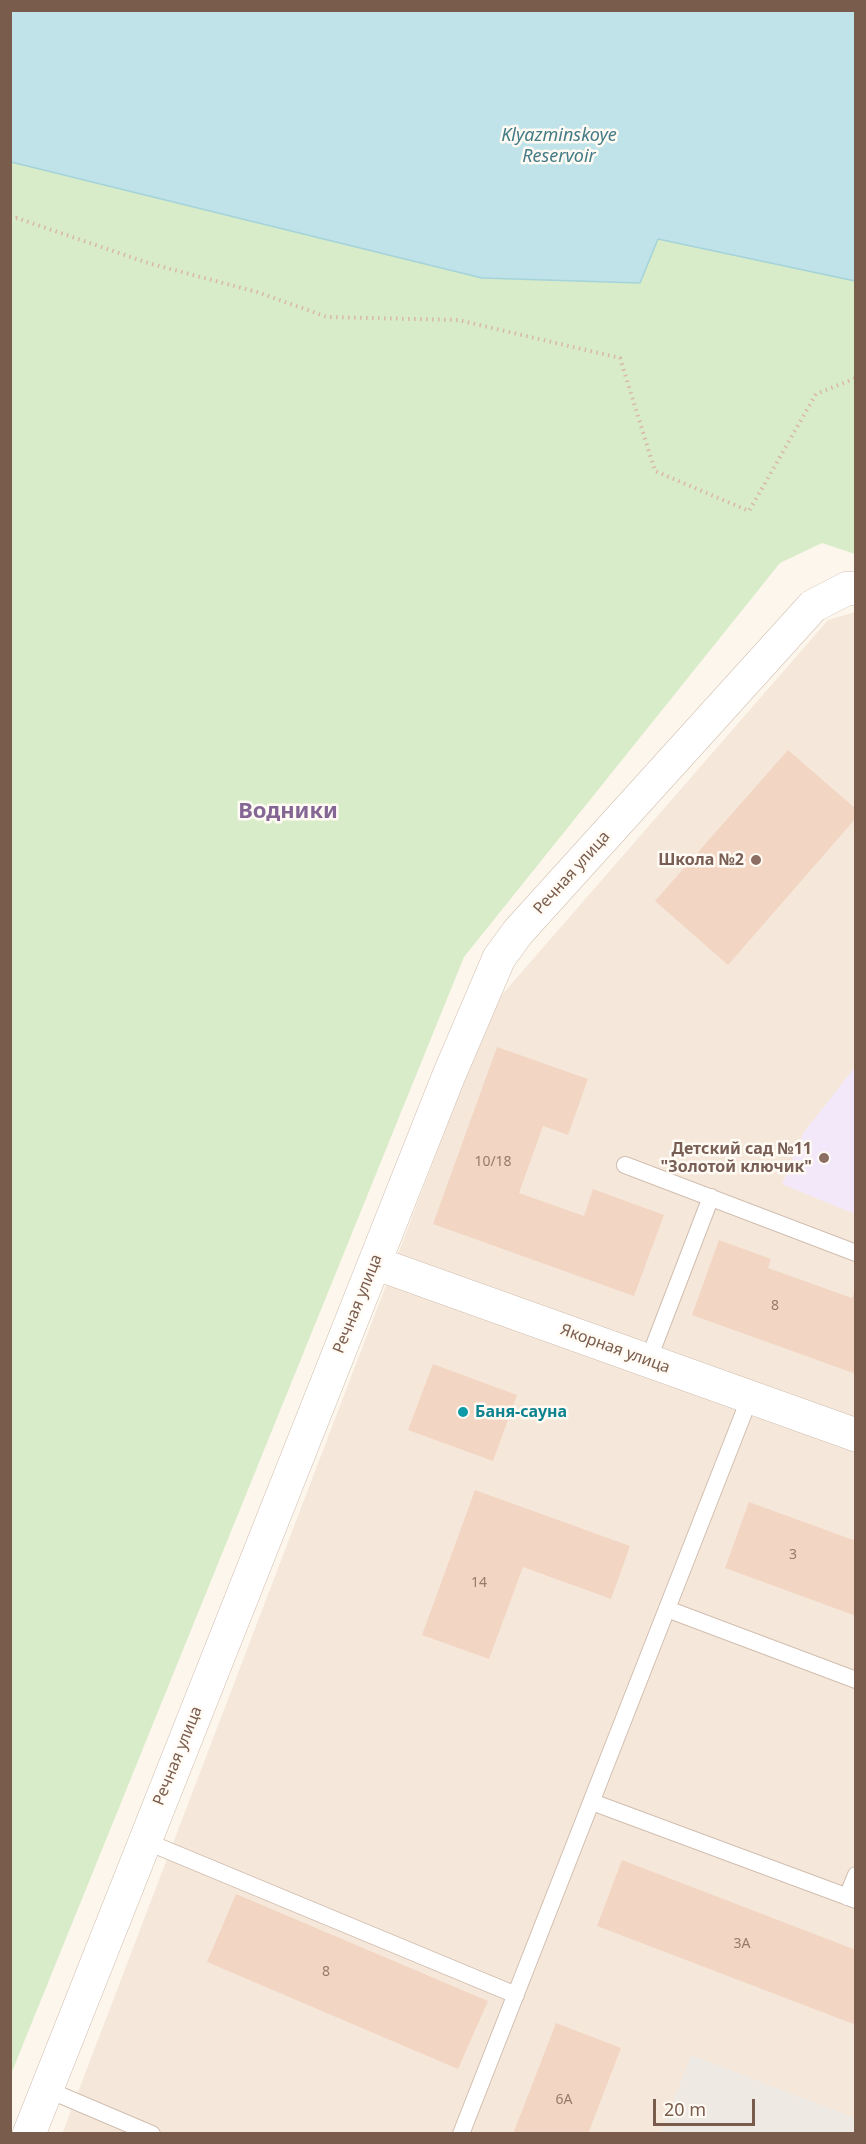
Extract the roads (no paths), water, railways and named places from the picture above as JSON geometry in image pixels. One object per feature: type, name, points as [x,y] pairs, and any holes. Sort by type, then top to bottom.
[{"type":"street","name":"Речная улица","points":[[29,2133],[485,987],[499,958],[518,932],[813,606],[848,588],[855,590]]},
{"type":"street","name":"Якорная улица","points":[[375,1263],[855,1435]]},
{"type":"lane","points":[[625,1165],[855,1253]]},
{"type":"lane","points":[[648,1361],[711,1197]]},
{"type":"lane","points":[[461,2133],[750,1397]]},
{"type":"lane","points":[[667,1609],[855,1680]]},
{"type":"lane","points":[[592,1802],[851,1899],[855,1875]]},
{"type":"lane","points":[[145,1841],[516,1995]]},
{"type":"lane","points":[[46,2089],[152,2133]]},
{"type":"water","name":"Klyazminskoye Reservoir","points":[[11,10],[855,11],[855,281],[658,239],[640,283],[482,278],[11,162]]},
{"type":"place","name":"Школа №2","points":[[756,860]]},
{"type":"place","name":"Детский сад №11 \"Золотой ключик\"","points":[[824,1158]]},
{"type":"place","name":"Баня-сауна","points":[[463,1412]]},
{"type":"district","name":"Водники","points":[[288,812]]}]
